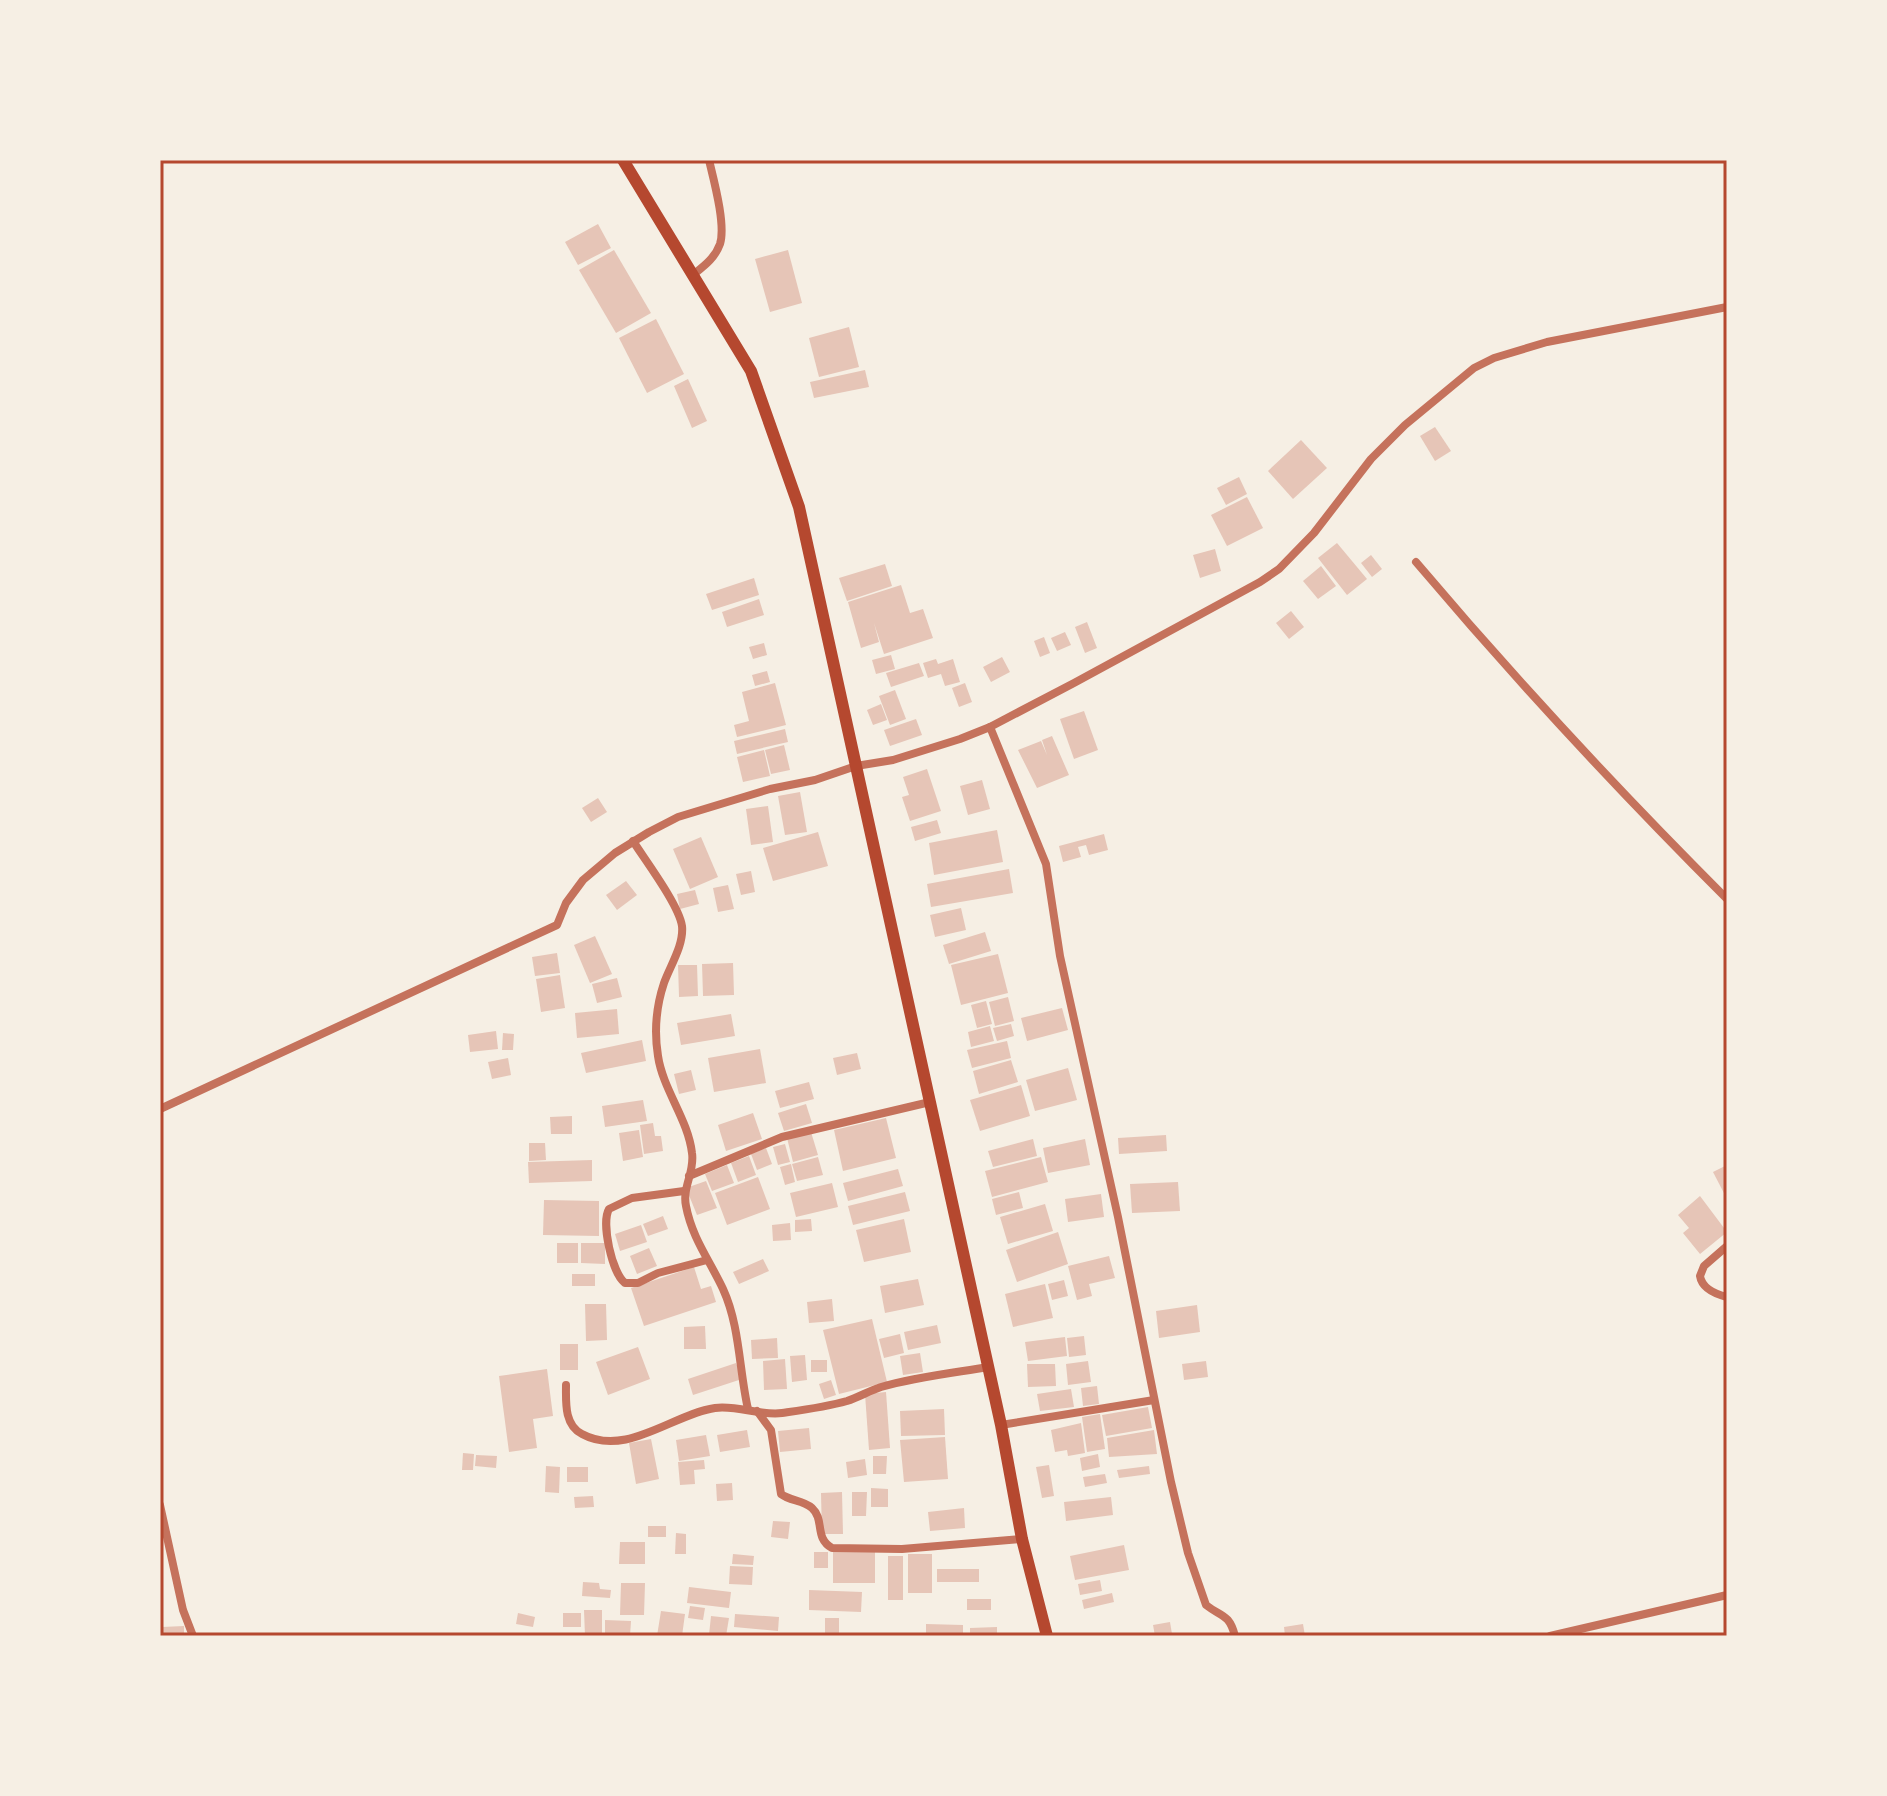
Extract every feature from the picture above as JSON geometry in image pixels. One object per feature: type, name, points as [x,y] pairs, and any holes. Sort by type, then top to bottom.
[{"type":"main road","points":[[623,160],[751,371],[799,507],[989,1367],[1022,1539],[1047,1636]]},
{"type":"street","points":[[694,274],[710,261],[720,243],[720,220],[709,160]]},
{"type":"street","points":[[160,1109],[557,925],[566,903],[583,880],[633,841],[678,817],[770,789],[919,752],[990,727],[1240,594],[1279,569],[1321,524],[1371,459],[1405,425],[1474,368],[1516,350],[1727,307]]},
{"type":"street","points":[[1416,562],[1630,801],[1727,899]]},
{"type":"street","points":[[990,727],[1046,864],[1065,982],[1118,1217],[1174,1497],[1195,1578],[1206,1605],[1223,1613],[1230,1621],[1235,1636]]},
{"type":"street","points":[[633,841],[682,926],[657,1010],[656,1034],[664,1079],[692,1151],[684,1191],[693,1233],[730,1309],[752,1409],[771,1430],[781,1494],[784,1498],[808,1504],[814,1509],[820,1537],[824,1544],[832,1548],[887,1549],[1022,1539]]},
{"type":"street","points":[[689,1176],[782,1137],[930,1102]]},
{"type":"street","points":[[684,1191],[632,1198],[609,1209],[605,1222],[616,1271],[625,1283],[638,1283],[658,1273],[707,1260]]},
{"type":"street","points":[[1727,1246],[1704,1266],[1700,1276],[1708,1289],[1727,1297]]},
{"type":"street","points":[[566,1385],[569,1420],[584,1435],[616,1439],[644,1434],[715,1408],[752,1409],[777,1414],[849,1400],[904,1381],[989,1367]]},
{"type":"street","points":[[1001,1425],[1154,1400]]},
{"type":"street","points":[[160,1505],[183,1610],[193,1636]]},
{"type":"street","points":[[1550,1636],[1727,1595]]},
{"type":"building","points":[[598,224],[611,248],[578,265],[565,242]]},
{"type":"building","points":[[614,250],[651,313],[616,333],[579,270]]},
{"type":"building","points":[[788,250],[802,303],[770,312],[755,259]]},
{"type":"building","points":[[656,319],[684,374],[647,393],[619,338]]},
{"type":"building","points":[[849,327],[859,367],[819,377],[809,338]]},
{"type":"building","points":[[865,370],[869,387],[814,398],[810,382]]},
{"type":"building","points":[[688,379],[707,421],[692,428],[674,386]]},
{"type":"building","points":[[1435,427],[1451,451],[1435,461],[1420,436]]},
{"type":"building","points":[[1301,440],[1327,468],[1293,499],[1268,471]]},
{"type":"building","points":[[1239,477],[1247,494],[1226,505],[1217,488]]},
{"type":"building","points":[[1247,497],[1263,528],[1227,546],[1211,515]]},
{"type":"building","points":[[1337,543],[1367,579],[1347,595],[1318,558]]},
{"type":"building","points":[[1215,549],[1221,571],[1200,578],[1193,555]]},
{"type":"building","points":[[1371,555],[1382,569],[1372,577],[1361,563]]},
{"type":"building","points":[[885,564],[892,586],[847,601],[839,578]]},
{"type":"building","points":[[1321,566],[1336,586],[1318,599],[1303,581]]},
{"type":"building","points":[[754,578],[759,595],[712,610],[706,594]]},
{"type":"building","points":[[901,585],[910,613],[923,609],[933,638],[884,654],[874,623],[879,642],[861,648],[848,602]]},
{"type":"building","points":[[759,599],[764,615],[727,627],[722,612]]},
{"type":"building","points":[[1291,611],[1304,627],[1289,639],[1276,623]]},
{"type":"building","points":[[1087,622],[1097,648],[1085,653],[1075,627]]},
{"type":"building","points":[[1065,632],[1071,645],[1057,651],[1051,638]]},
{"type":"building","points":[[1044,637],[1050,653],[1040,657],[1034,641]]},
{"type":"building","points":[[764,643],[767,655],[753,659],[749,647]]},
{"type":"building","points":[[891,655],[895,669],[876,674],[872,660]]},
{"type":"building","points":[[1002,657],[1010,672],[991,682],[983,667]]},
{"type":"building","points":[[936,659],[938,664],[953,659],[960,682],[945,686],[941,674],[928,678],[923,663]]},
{"type":"building","points":[[919,663],[924,676],[891,687],[886,673]]},
{"type":"building","points":[[767,671],[770,682],[755,686],[752,675]]},
{"type":"building","points":[[775,683],[786,725],[737,737],[734,725],[749,721],[742,692]]},
{"type":"building","points":[[965,683],[972,702],[959,707],[952,688]]},
{"type":"building","points":[[895,690],[906,719],[890,725],[879,696]]},
{"type":"building","points":[[881,704],[887,720],[873,725],[867,710]]},
{"type":"building","points":[[1084,711],[1098,750],[1074,759],[1060,719]]},
{"type":"building","points":[[916,719],[922,735],[890,746],[884,730]]},
{"type":"building","points":[[785,729],[788,742],[737,754],[734,741]]},
{"type":"building","points":[[1052,736],[1069,775],[1037,788],[1018,750],[1041,741],[1047,755],[1042,740]]},
{"type":"building","points":[[784,745],[790,770],[771,774],[765,750]]},
{"type":"building","points":[[764,750],[770,776],[743,782],[737,757]]},
{"type":"building","points":[[927,769],[941,811],[910,821],[902,797],[909,795],[903,777]]},
{"type":"building","points":[[982,780],[990,809],[968,815],[960,786]]},
{"type":"building","points":[[800,792],[807,832],[785,835],[778,796]]},
{"type":"building","points":[[598,798],[607,812],[591,822],[582,808]]},
{"type":"building","points":[[768,806],[773,842],[751,845],[746,809]]},
{"type":"building","points":[[937,820],[941,833],[915,841],[911,827]]},
{"type":"building","points":[[997,830],[1003,862],[934,875],[929,843]]},
{"type":"building","points":[[818,832],[828,866],[773,881],[763,848]]},
{"type":"building","points":[[1104,834],[1108,850],[1089,855],[1086,845],[1078,847],[1081,857],[1063,862],[1059,846]]},
{"type":"building","points":[[701,837],[718,877],[690,889],[673,849]]},
{"type":"building","points":[[1009,869],[1013,893],[931,907],[927,884]]},
{"type":"building","points":[[751,871],[755,892],[741,895],[736,874]]},
{"type":"building","points":[[626,881],[637,895],[617,910],[606,895]]},
{"type":"building","points":[[728,885],[734,909],[718,912],[713,888]]},
{"type":"building","points":[[695,890],[699,904],[680,909],[677,894]]},
{"type":"building","points":[[961,908],[966,930],[935,937],[930,915]]},
{"type":"building","points":[[985,932],[991,951],[949,964],[943,945]]},
{"type":"building","points":[[595,936],[612,974],[590,983],[574,945]]},
{"type":"building","points":[[557,953],[560,973],[535,976],[532,957]]},
{"type":"building","points":[[998,954],[1008,993],[961,1005],[951,965]]},
{"type":"building","points":[[733,963],[734,995],[703,996],[702,964]]},
{"type":"building","points":[[678,965],[697,965],[698,996],[679,997]]},
{"type":"building","points":[[560,975],[565,1008],[541,1012],[536,979]]},
{"type":"building","points":[[617,978],[622,997],[597,1003],[592,984]]},
{"type":"building","points":[[1008,997],[1014,1021],[995,1026],[989,1002]]},
{"type":"building","points":[[986,1001],[992,1024],[977,1028],[971,1005]]},
{"type":"building","points":[[1062,1008],[1068,1030],[1027,1041],[1021,1018]]},
{"type":"building","points":[[617,1009],[619,1034],[577,1038],[575,1013]]},
{"type":"building","points":[[731,1014],[735,1036],[681,1045],[677,1023]]},
{"type":"building","points":[[1011,1024],[1014,1036],[997,1041],[993,1028]]},
{"type":"building","points":[[990,1026],[994,1041],[971,1047],[968,1032]]},
{"type":"building","points":[[496,1031],[498,1049],[470,1052],[468,1035]]},
{"type":"building","points":[[503,1033],[514,1034],[513,1050],[502,1050]]},
{"type":"building","points":[[642,1040],[646,1061],[586,1073],[581,1053]]},
{"type":"building","points":[[1007,1041],[1011,1058],[972,1068],[967,1050]]},
{"type":"building","points":[[760,1049],[766,1083],[714,1092],[708,1058]]},
{"type":"building","points":[[857,1053],[861,1069],[837,1075],[833,1058]]},
{"type":"building","points":[[508,1058],[511,1075],[492,1079],[488,1062]]},
{"type":"building","points":[[1011,1060],[1018,1082],[979,1094],[973,1071]]},
{"type":"building","points":[[1068,1068],[1077,1100],[1035,1111],[1026,1080]]},
{"type":"building","points":[[691,1070],[696,1090],[679,1094],[674,1074]]},
{"type":"building","points":[[809,1082],[814,1099],[780,1108],[775,1091]]},
{"type":"building","points":[[1021,1085],[1030,1116],[980,1131],[970,1100]]},
{"type":"building","points":[[643,1100],[647,1121],[605,1127],[602,1106]]},
{"type":"building","points":[[806,1104],[812,1123],[784,1131],[778,1113]]},
{"type":"building","points":[[753,1113],[762,1139],[726,1151],[718,1125]]},
{"type":"building","points":[[572,1116],[572,1134],[551,1134],[550,1117]]},
{"type":"building","points":[[886,1118],[896,1158],[843,1171],[834,1130]]},
{"type":"building","points":[[653,1123],[655,1136],[661,1136],[663,1151],[644,1154],[640,1125]]},
{"type":"building","points":[[639,1130],[643,1157],[623,1161],[619,1133]]},
{"type":"building","points":[[811,1132],[818,1155],[793,1162],[787,1138]]},
{"type":"building","points":[[1166,1135],[1167,1151],[1119,1154],[1118,1138]]},
{"type":"building","points":[[1033,1139],[1037,1156],[993,1167],[988,1151]]},
{"type":"building","points":[[1085,1139],[1090,1165],[1048,1173],[1043,1148]]},
{"type":"building","points":[[529,1143],[545,1143],[546,1160],[529,1161]]},
{"type":"building","points":[[785,1144],[790,1162],[778,1165],[773,1147]]},
{"type":"building","points":[[766,1148],[772,1164],[757,1170],[751,1154]]},
{"type":"building","points":[[749,1156],[756,1175],[738,1182],[731,1163]]},
{"type":"building","points":[[818,1157],[823,1175],[797,1181],[792,1164]]},
{"type":"building","points":[[1041,1157],[1048,1182],[992,1197],[985,1171]]},
{"type":"building","points":[[592,1160],[592,1181],[529,1183],[528,1162]]},
{"type":"building","points":[[791,1164],[795,1182],[785,1185],[780,1167]]},
{"type":"building","points":[[727,1165],[734,1183],[712,1191],[705,1174]]},
{"type":"building","points":[[1727,1165],[1727,1199],[1713,1172]]},
{"type":"building","points":[[898,1169],[903,1186],[848,1201],[843,1183]]},
{"type":"building","points":[[758,1177],[770,1209],[727,1225],[715,1193]]},
{"type":"building","points":[[706,1181],[717,1208],[697,1215],[686,1188]]},
{"type":"building","points":[[1178,1182],[1180,1211],[1132,1213],[1130,1184]]},
{"type":"building","points":[[832,1183],[838,1207],[796,1217],[790,1193]]},
{"type":"building","points":[[905,1192],[910,1211],[853,1225],[848,1206]]},
{"type":"building","points":[[1019,1192],[1023,1208],[996,1215],[992,1199]]},
{"type":"building","points":[[1101,1194],[1104,1217],[1068,1222],[1065,1199]]},
{"type":"building","points":[[1700,1196],[1727,1232],[1700,1254],[1683,1233],[1689,1228],[1678,1215]]},
{"type":"building","points":[[544,1200],[599,1201],[599,1236],[543,1235]]},
{"type":"building","points":[[1045,1204],[1053,1231],[1008,1244],[1000,1217]]},
{"type":"building","points":[[663,1216],[668,1229],[648,1236],[643,1224]]},
{"type":"building","points":[[811,1219],[812,1231],[795,1232],[795,1220]]},
{"type":"building","points":[[904,1219],[911,1252],[864,1262],[856,1230]]},
{"type":"building","points":[[790,1223],[791,1240],[773,1241],[772,1225]]},
{"type":"building","points":[[641,1225],[647,1242],[620,1251],[615,1234]]},
{"type":"building","points":[[1058,1232],[1068,1264],[1017,1282],[1006,1250]]},
{"type":"building","points":[[557,1243],[578,1243],[578,1263],[557,1263]]},
{"type":"building","points":[[581,1243],[605,1243],[605,1264],[581,1263]]},
{"type":"building","points":[[649,1248],[657,1266],[637,1274],[630,1256]]},
{"type":"building","points":[[1109,1256],[1115,1278],[1089,1284],[1092,1296],[1077,1300],[1068,1266]]},
{"type":"building","points":[[763,1259],[769,1271],[739,1284],[733,1272]]},
{"type":"building","points":[[694,1267],[701,1289],[711,1286],[716,1302],[644,1326],[631,1288]]},
{"type":"building","points":[[572,1274],[595,1274],[595,1286],[572,1286]]},
{"type":"building","points":[[918,1279],[924,1305],[885,1313],[880,1286]]},
{"type":"building","points":[[1064,1280],[1068,1296],[1052,1300],[1048,1284]]},
{"type":"building","points":[[1045,1284],[1053,1318],[1013,1327],[1005,1294]]},
{"type":"building","points":[[832,1299],[834,1321],[809,1323],[807,1302]]},
{"type":"building","points":[[585,1304],[606,1304],[607,1340],[586,1341]]},
{"type":"building","points":[[1197,1305],[1200,1332],[1159,1338],[1156,1311]]},
{"type":"building","points":[[872,1319],[887,1382],[839,1394],[823,1330]]},
{"type":"building","points":[[937,1325],[941,1343],[908,1350],[904,1332]]},
{"type":"building","points":[[705,1326],[706,1349],[684,1349],[684,1327]]},
{"type":"building","points":[[900,1334],[904,1353],[884,1358],[879,1339]]},
{"type":"building","points":[[1084,1336],[1086,1355],[1069,1357],[1067,1338]]},
{"type":"building","points":[[1065,1337],[1067,1356],[1028,1361],[1025,1342]]},
{"type":"building","points":[[777,1338],[778,1358],[752,1359],[751,1340]]},
{"type":"building","points":[[560,1344],[578,1344],[578,1370],[560,1370]]},
{"type":"building","points":[[638,1347],[650,1379],[608,1395],[596,1362]]},
{"type":"building","points":[[920,1353],[923,1372],[903,1375],[900,1356]]},
{"type":"building","points":[[805,1355],[807,1380],[792,1382],[790,1356]]},
{"type":"building","points":[[785,1359],[787,1389],[764,1390],[763,1361]]},
{"type":"building","points":[[811,1360],[827,1360],[827,1372],[811,1372]]},
{"type":"building","points":[[1088,1361],[1091,1382],[1068,1385],[1066,1364]]},
{"type":"building","points":[[1206,1361],[1208,1377],[1184,1380],[1182,1364]]},
{"type":"building","points":[[736,1363],[742,1379],[693,1395],[688,1379]]},
{"type":"building","points":[[1027,1364],[1055,1364],[1056,1386],[1028,1387]]},
{"type":"building","points":[[547,1369],[553,1416],[533,1419],[537,1448],[509,1452],[499,1376]]},
{"type":"building","points":[[831,1380],[836,1395],[824,1399],[819,1384]]},
{"type":"building","points":[[1097,1386],[1099,1404],[1083,1406],[1081,1388]]},
{"type":"building","points":[[1071,1389],[1074,1407],[1040,1411],[1037,1394]]},
{"type":"building","points":[[886,1392],[890,1448],[869,1450],[865,1394]]},
{"type":"building","points":[[1148,1407],[1152,1428],[1106,1436],[1102,1415]]},
{"type":"building","points":[[944,1409],[945,1435],[901,1436],[900,1411]]},
{"type":"building","points":[[1100,1414],[1105,1449],[1087,1452],[1082,1417]]},
{"type":"building","points":[[1081,1423],[1085,1453],[1068,1456],[1067,1450],[1055,1452],[1051,1430]]},
{"type":"building","points":[[809,1428],[811,1449],[780,1452],[778,1431]]},
{"type":"building","points":[[747,1430],[750,1447],[720,1452],[717,1435]]},
{"type":"building","points":[[1154,1430],[1157,1454],[1109,1457],[1107,1438]]},
{"type":"building","points":[[706,1435],[710,1456],[679,1461],[676,1440]]},
{"type":"building","points":[[945,1437],[948,1479],[904,1482],[900,1440]]},
{"type":"building","points":[[651,1439],[659,1479],[636,1484],[629,1443]]},
{"type":"building","points":[[463,1453],[474,1454],[473,1470],[462,1470]]},
{"type":"building","points":[[1098,1454],[1100,1467],[1082,1471],[1080,1458]]},
{"type":"building","points":[[476,1455],[497,1456],[496,1468],[475,1466]]},
{"type":"building","points":[[873,1456],[887,1456],[886,1474],[873,1474]]},
{"type":"building","points":[[865,1459],[867,1475],[848,1478],[846,1462]]},
{"type":"building","points":[[704,1460],[705,1469],[694,1470],[695,1484],[680,1485],[678,1462]]},
{"type":"building","points":[[1049,1465],[1054,1496],[1042,1498],[1036,1467]]},
{"type":"building","points":[[546,1466],[560,1467],[559,1493],[545,1492]]},
{"type":"building","points":[[1149,1466],[1150,1474],[1119,1478],[1117,1470]]},
{"type":"building","points":[[567,1467],[588,1467],[588,1482],[567,1482]]},
{"type":"building","points":[[1105,1474],[1107,1483],[1085,1487],[1083,1477]]},
{"type":"building","points":[[732,1483],[733,1500],[717,1501],[716,1484]]},
{"type":"building","points":[[871,1488],[888,1489],[888,1507],[871,1507]]},
{"type":"building","points":[[842,1492],[843,1534],[822,1534],[821,1493]]},
{"type":"building","points":[[852,1492],[867,1492],[866,1516],[852,1516]]},
{"type":"building","points":[[593,1496],[594,1507],[575,1508],[574,1497]]},
{"type":"building","points":[[1111,1497],[1113,1515],[1066,1521],[1064,1502]]},
{"type":"building","points":[[964,1508],[965,1528],[930,1531],[928,1512]]},
{"type":"building","points":[[773,1521],[790,1522],[788,1539],[771,1537]]},
{"type":"building","points":[[648,1526],[666,1526],[666,1537],[648,1537]]},
{"type":"building","points":[[676,1533],[686,1534],[686,1554],[675,1554]]},
{"type":"building","points":[[620,1542],[645,1542],[645,1564],[619,1564]]},
{"type":"building","points":[[1124,1545],[1129,1570],[1075,1580],[1070,1556]]},
{"type":"building","points":[[814,1552],[828,1552],[828,1568],[814,1568]]},
{"type":"building","points":[[833,1552],[875,1552],[875,1583],[833,1583]]},
{"type":"building","points":[[733,1554],[754,1556],[753,1565],[732,1564]]},
{"type":"building","points":[[908,1554],[932,1554],[932,1593],[908,1593]]},
{"type":"building","points":[[888,1556],[903,1556],[903,1600],[888,1600]]},
{"type":"building","points":[[730,1566],[753,1567],[752,1585],[729,1584]]},
{"type":"building","points":[[937,1569],[979,1569],[979,1582],[937,1582]]},
{"type":"building","points":[[1100,1580],[1102,1591],[1080,1595],[1078,1584]]},
{"type":"building","points":[[583,1582],[599,1583],[600,1589],[611,1590],[610,1598],[582,1596]]},
{"type":"building","points":[[621,1583],[645,1583],[644,1615],[620,1615]]},
{"type":"building","points":[[689,1587],[731,1592],[729,1608],[687,1603]]},
{"type":"building","points":[[809,1590],[862,1592],[861,1612],[809,1610]]},
{"type":"building","points":[[1112,1593],[1114,1602],[1084,1609],[1082,1600]]},
{"type":"building","points":[[967,1599],[991,1599],[991,1610],[967,1610]]},
{"type":"building","points":[[690,1606],[705,1608],[703,1620],[688,1618]]},
{"type":"building","points":[[584,1610],[602,1610],[602,1636],[585,1636]]},
{"type":"building","points":[[661,1611],[685,1614],[682,1636],[657,1636]]},
{"type":"building","points":[[518,1613],[535,1617],[533,1627],[516,1624]]},
{"type":"building","points":[[563,1613],[581,1613],[581,1627],[563,1627]]},
{"type":"building","points":[[735,1614],[779,1617],[778,1631],[734,1627]]},
{"type":"building","points":[[711,1616],[729,1618],[726,1636],[709,1635]]},
{"type":"building","points":[[825,1618],[839,1618],[839,1636],[825,1636]]},
{"type":"building","points":[[605,1620],[631,1621],[630,1636],[605,1636]]},
{"type":"building","points":[[1170,1622],[1172,1634],[1155,1636],[1153,1625]]},
{"type":"building","points":[[926,1624],[963,1625],[963,1636],[926,1636]]},
{"type":"building","points":[[1303,1624],[1305,1636],[1285,1636],[1284,1627]]},
{"type":"building","points":[[184,1626],[184,1636],[162,1636],[162,1627]]},
{"type":"building","points":[[997,1627],[997,1636],[970,1636],[970,1628]]}]
